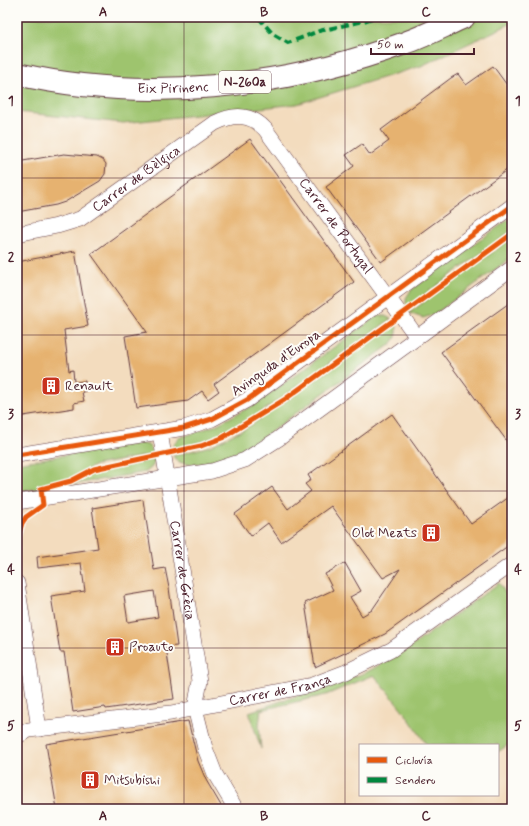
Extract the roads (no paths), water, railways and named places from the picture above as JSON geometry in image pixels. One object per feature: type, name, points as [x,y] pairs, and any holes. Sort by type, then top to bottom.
[{"type":"main road","name":"Eix Pirinenc","points":[[17,74],[84,85],[131,88],[213,86],[305,72],[355,59],[406,43],[464,17]]},
{"type":"street","name":"Carrer de Bèlgica","points":[[17,234],[57,226],[80,219],[215,123],[232,116],[250,118]]},
{"type":"street","name":"Carrer de Portugal","points":[[250,118],[259,123],[264,129],[417,337]]},
{"type":"street","name":"Avinguda d'Europa","points":[[17,455],[160,432],[200,424],[247,400],[512,206]]},
{"type":"street","points":[[17,502],[212,471],[245,460],[278,439],[512,268]]},
{"type":"street","name":"Carrer de Grècia","points":[[160,432],[200,681],[195,708]]},
{"type":"street","name":"Carrer de França","points":[[17,736],[24,732],[39,729],[171,713],[312,685],[346,672],[391,650],[512,564]]},
{"type":"street","points":[[17,583],[39,729]]},
{"type":"street","points":[[195,708],[205,748],[215,774],[236,809]]},
{"type":"place","name":"Renault","points":[[51,386]]},
{"type":"place","name":"Olot Meats","points":[[431,533]]},
{"type":"place","name":"Proauto","points":[[115,647]]},
{"type":"place","name":"Mitsubishi","points":[[90,780]]}]
